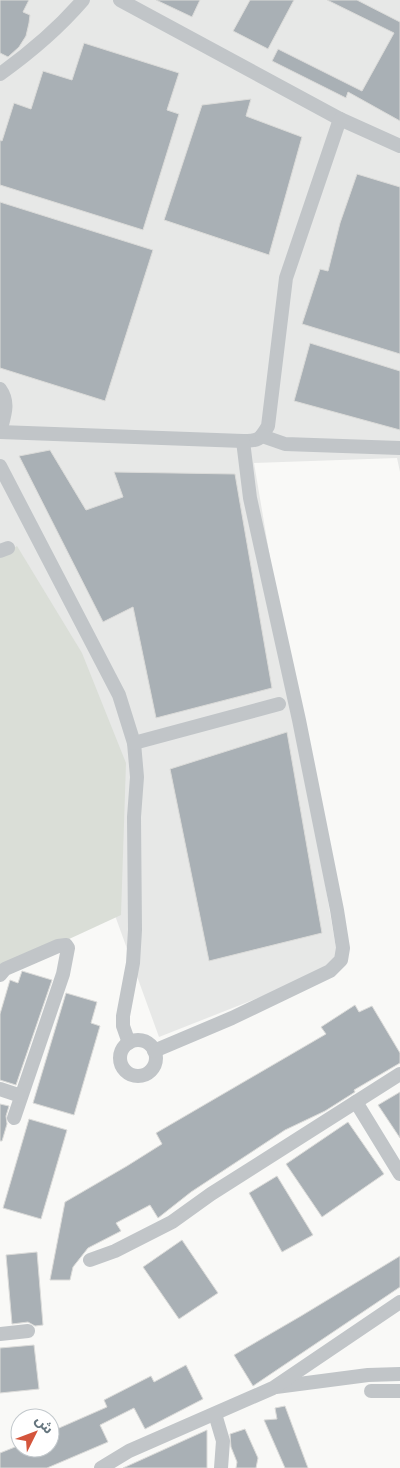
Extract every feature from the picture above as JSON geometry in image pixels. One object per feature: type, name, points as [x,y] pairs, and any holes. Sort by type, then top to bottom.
[{"type":"street","points":[[0,74],[32,51],[66,20],[83,0]]},
{"type":"street","points":[[120,0],[340,119],[400,146]]},
{"type":"street","points":[[0,389],[5,397],[6,406],[0,432],[256,441],[262,436],[268,426],[286,278],[340,119]]},
{"type":"street","points":[[262,436],[276,442],[290,444],[400,448]]},
{"type":"street","points":[[154,1051],[232,1018],[330,971],[341,960],[343,948],[300,720],[250,498],[243,441]]},
{"type":"street","points":[[0,466],[119,694],[134,743],[137,777],[134,817],[135,930],[133,963],[123,1016],[123,1026],[129,1044]]},
{"type":"street","points":[[134,743],[278,704]]},
{"type":"street","points":[[0,975],[5,969],[58,946],[66,945],[68,948],[62,974],[14,1118]]},
{"type":"street","points":[[133,1041],[143,1042],[152,1047],[154,1051],[156,1061],[151,1070],[143,1076],[133,1075],[125,1070],[121,1061],[122,1051],[133,1041]]},
{"type":"street","points":[[90,1260],[115,1251],[172,1222],[211,1194],[400,1074]]},
{"type":"street","points":[[0,1089],[21,1096]]},
{"type":"street","points":[[356,1102],[400,1174]]},
{"type":"street","points":[[102,1468],[130,1451],[273,1388],[400,1302]]},
{"type":"street","points":[[0,1334],[28,1331]]},
{"type":"street","points":[[273,1388],[368,1375],[400,1374]]},
{"type":"street","points":[[371,1391],[400,1391]]},
{"type":"street","points":[[215,1414],[223,1441],[221,1468]]},
{"type":"shaded area","points":[[0,0],[400,0],[400,472],[397,458],[254,463],[339,966],[159,1037],[0,598]]},
{"type":"shaded area","points":[[17,546],[82,653],[126,763],[121,915],[0,971],[0,558]]},
{"type":"building","points":[[0,0],[29,0],[23,12],[30,15],[26,36],[19,47],[8,57],[0,53]]},
{"type":"building","points":[[156,0],[200,0],[192,17]]},
{"type":"building","points":[[250,0],[294,0],[268,49],[233,31]]},
{"type":"building","points":[[327,0],[357,0],[400,22],[400,121],[348,92],[346,98],[272,61],[278,49],[362,91],[394,33]]},
{"type":"building","points":[[84,43],[179,73],[167,110],[179,114],[143,230],[0,185],[0,140],[2,141],[14,103],[31,109],[43,71],[72,80]]},
{"type":"building","points":[[251,99],[246,116],[302,137],[269,255],[164,220],[202,105]]},
{"type":"building","points":[[357,174],[400,187],[400,354],[302,324],[320,269],[328,271],[340,223]]},
{"type":"building","points":[[0,202],[153,250],[105,401],[0,368]]},
{"type":"building","points":[[310,343],[400,371],[400,430],[294,401]]},
{"type":"building","points":[[50,450],[86,510],[123,497],[114,472],[235,474],[272,688],[156,718],[133,607],[103,622],[19,456]]},
{"type":"building","points":[[287,732],[322,933],[209,961],[170,769]]},
{"type":"building","points":[[22,971],[52,980],[16,1085],[0,1080],[0,1014],[10,980],[18,983]]},
{"type":"building","points":[[66,993],[97,1002],[91,1023],[100,1026],[74,1115],[33,1103]]},
{"type":"building","points":[[355,1005],[359,1012],[372,1006],[400,1053],[400,1063],[354,1090],[355,1092],[325,1111],[285,1130],[191,1192],[158,1218],[150,1205],[116,1223],[121,1231],[88,1248],[73,1267],[70,1280],[50,1280],[65,1202],[162,1144],[156,1133],[326,1034],[321,1027]]},
{"type":"building","points":[[400,1092],[400,1138],[378,1105]]},
{"type":"building","points":[[0,1104],[9,1106],[6,1116],[7,1124],[2,1141],[0,1141]]},
{"type":"building","points":[[29,1119],[67,1130],[41,1219],[3,1208]]},
{"type":"building","points":[[348,1122],[384,1174],[322,1217],[286,1164]]},
{"type":"building","points":[[277,1176],[313,1235],[282,1252],[249,1193]]},
{"type":"building","points":[[182,1240],[218,1293],[179,1319],[143,1267]]},
{"type":"building","points":[[37,1252],[43,1325],[35,1326],[28,1322],[12,1324],[6,1255]]},
{"type":"building","points":[[400,1256],[400,1287],[253,1386],[234,1355]]},
{"type":"building","points":[[34,1345],[39,1389],[0,1393],[0,1348]]},
{"type":"building","points":[[186,1365],[203,1399],[145,1429],[134,1408],[100,1425],[108,1442],[47,1468],[0,1468],[0,1453],[10,1449],[10,1458],[60,1458],[60,1428],[107,1407],[104,1400],[151,1376],[154,1382]]},
{"type":"building","points":[[285,1406],[308,1468],[285,1468],[264,1420],[277,1419],[275,1408]]},
{"type":"building","points":[[245,1429],[258,1458],[256,1468],[236,1468],[237,1462],[231,1447],[230,1434]]},
{"type":"building","points":[[207,1430],[207,1468],[123,1468]]}]
